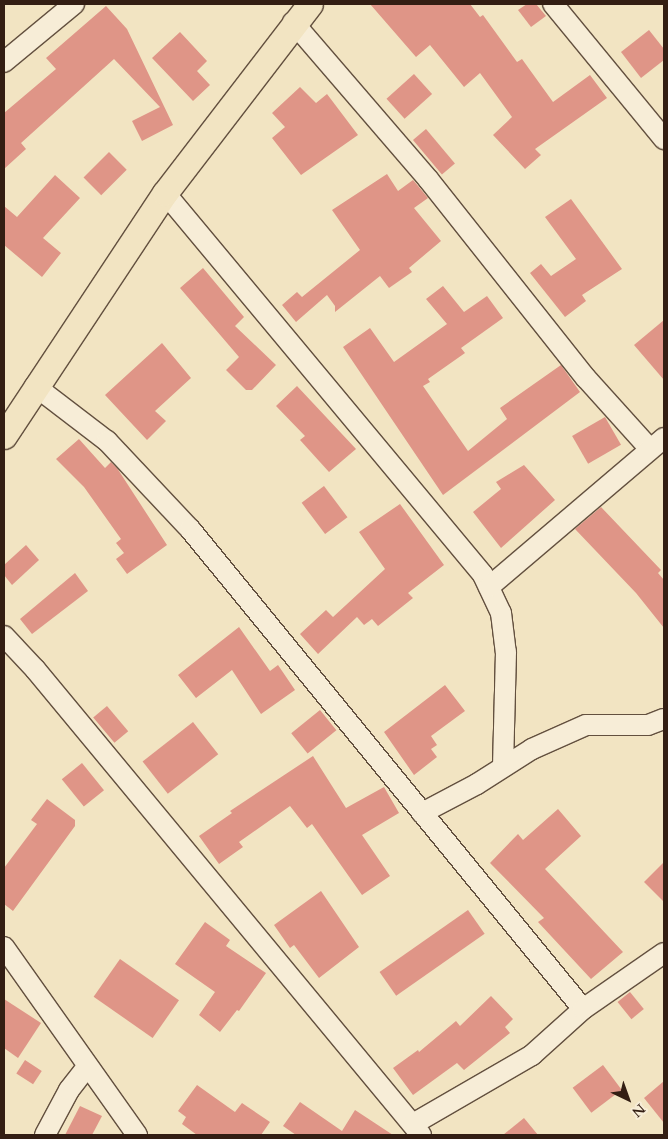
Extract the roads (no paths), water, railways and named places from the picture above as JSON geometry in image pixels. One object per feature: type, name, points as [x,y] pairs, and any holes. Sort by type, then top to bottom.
[{"type":"main road","points":[[4,436],[35,386],[165,194],[293,22],[310,4]]},
{"type":"street","points":[[4,62],[74,4]]},
{"type":"street","points":[[553,4],[664,139]]},
{"type":"street","points":[[293,22],[428,179],[586,378],[657,443],[489,587]]},
{"type":"street","points":[[165,194],[260,304],[483,574],[501,613],[506,652],[503,767]]},
{"type":"street","points":[[35,386],[107,441],[190,529],[583,1009]]},
{"type":"street","points":[[4,636],[35,669],[417,1130],[532,1055],[583,1009],[664,953]]},
{"type":"street","points":[[422,812],[532,749],[586,725],[648,725],[664,719]]},
{"type":"street","points":[[4,947],[86,1068],[137,1135]]},
{"type":"street","points":[[45,1135],[70,1090],[86,1068]]}]
